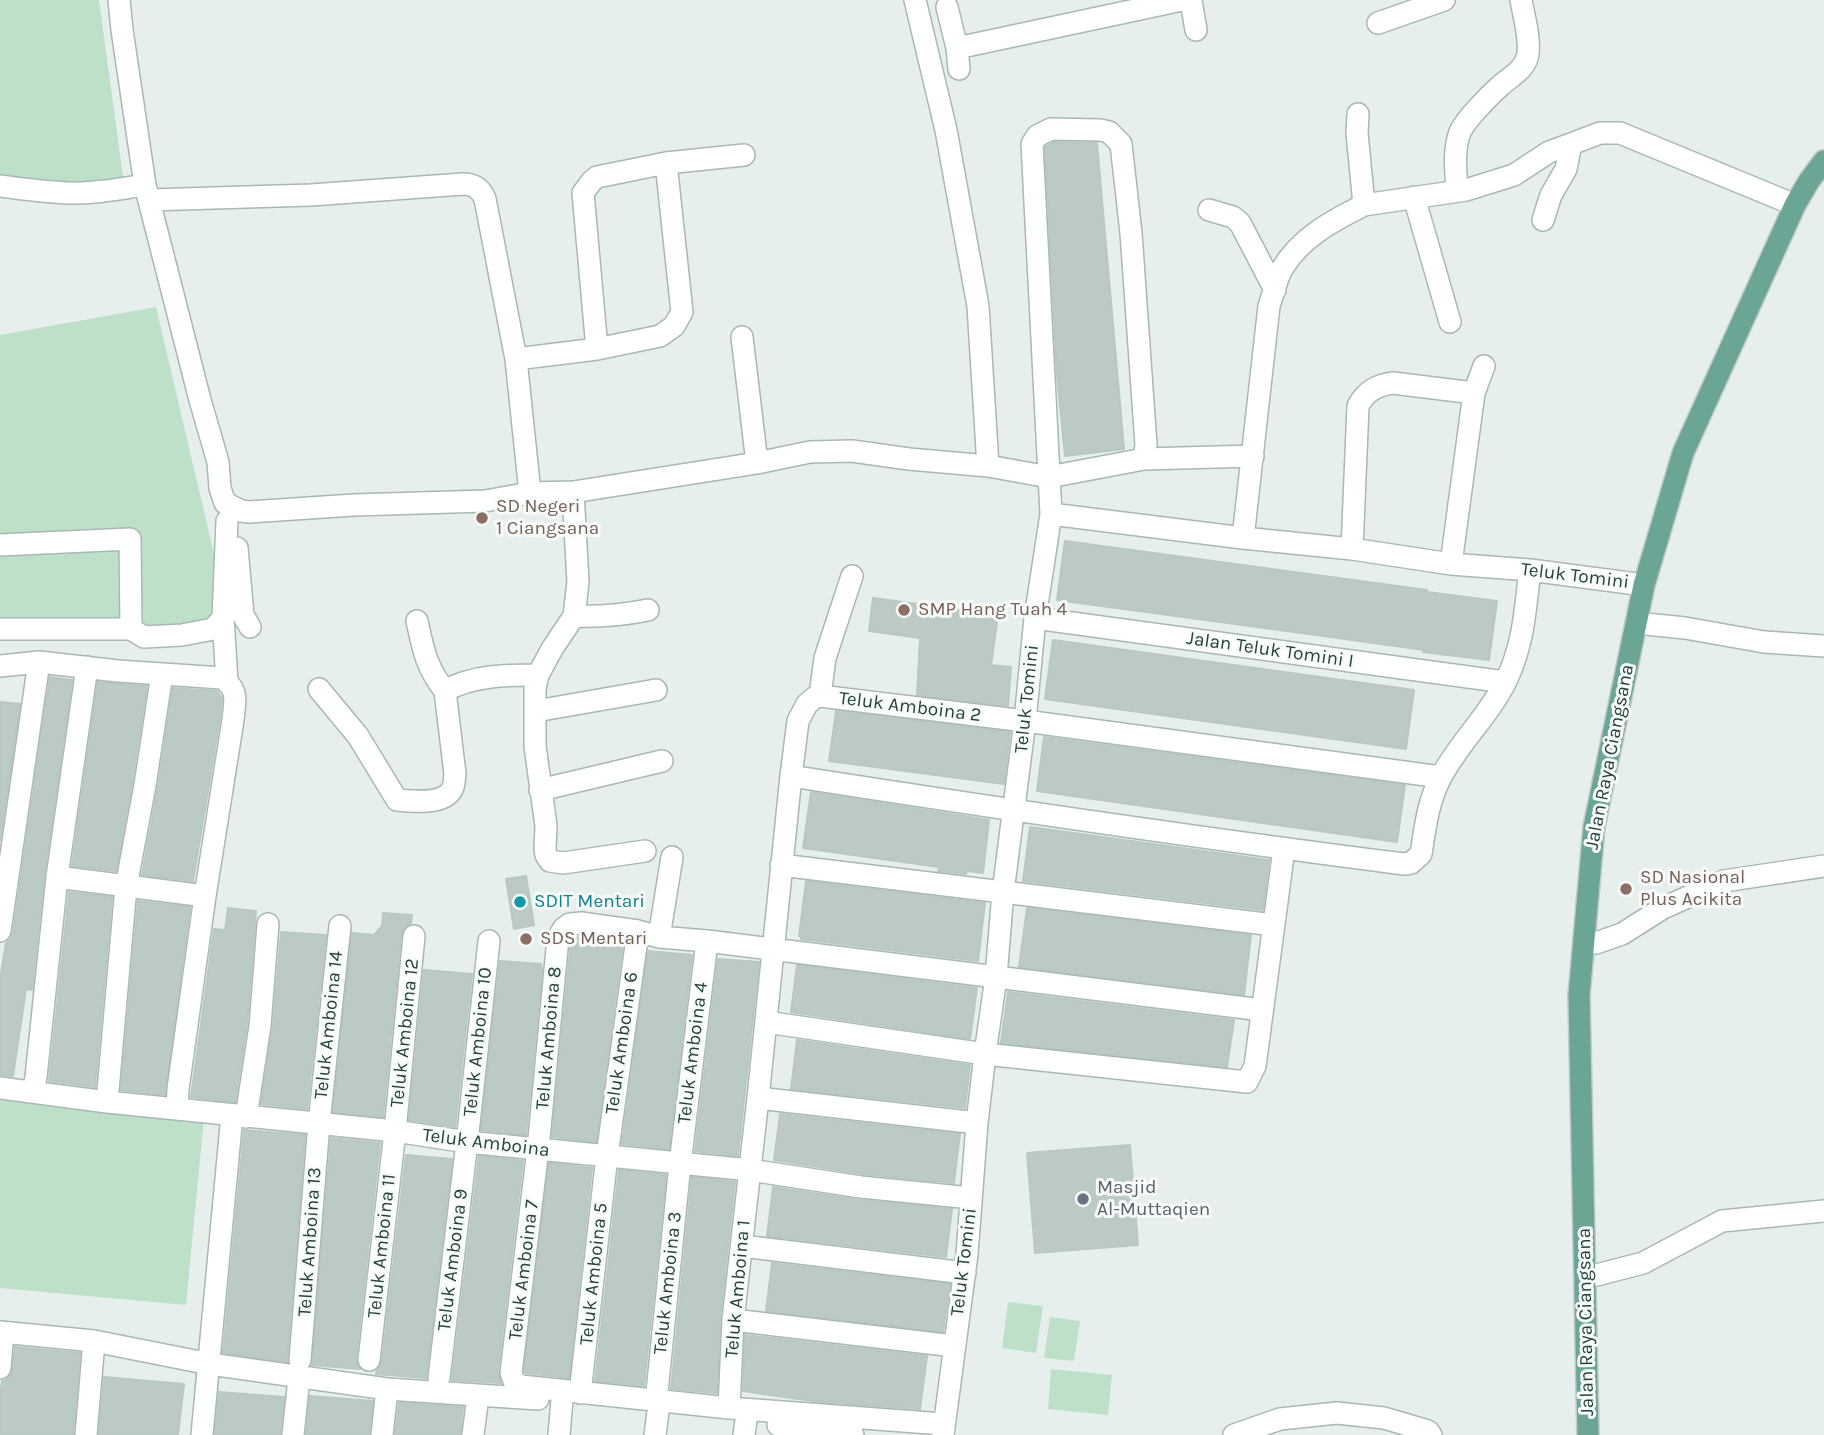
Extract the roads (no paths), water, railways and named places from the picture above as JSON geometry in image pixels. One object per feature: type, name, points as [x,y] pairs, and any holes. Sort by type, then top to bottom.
[{"type":"main road","name":"Jalan Raya Ciangsana","points":[[1588,1435],[1579,995],[1594,827],[1644,584],[1683,453],[1795,205],[1816,184],[1824,161]]},
{"type":"street","points":[[119,0],[147,193],[218,462],[220,488],[237,546],[243,615],[250,627]]},
{"type":"street","points":[[915,0],[946,130],[978,306],[988,466]]},
{"type":"street","points":[[947,7],[958,59],[1181,0]]},
{"type":"street","points":[[1191,0],[1196,30]]},
{"type":"street","points":[[1378,23],[1444,0]]},
{"type":"street","points":[[1457,191],[1455,157],[1460,131],[1498,88],[1522,67],[1528,56],[1528,32],[1521,0]]},
{"type":"street","points":[[1358,114],[1357,133],[1364,205]]},
{"type":"street","points":[[1051,514],[1032,144],[1037,136],[1051,129],[1100,130],[1109,132],[1121,144],[1132,246],[1146,445],[1144,459]]},
{"type":"street","points":[[1243,538],[1269,306],[1280,271],[1299,246],[1329,223],[1364,205],[1466,190],[1514,175],[1549,152],[1600,133],[1620,133],[1795,205]]},
{"type":"street","points":[[1544,220],[1551,195],[1566,169],[1571,144]]},
{"type":"street","points":[[597,349],[583,193],[585,188],[597,177],[666,163],[744,155]]},
{"type":"street","points":[[516,359],[597,349],[660,336],[674,326],[681,312],[666,163]]},
{"type":"street","points":[[0,186],[68,193],[311,195],[463,184],[475,186],[485,199],[516,359],[530,494]]},
{"type":"street","points":[[1414,197],[1450,322]]},
{"type":"street","points":[[1209,210],[1233,217],[1240,223],[1275,290]]},
{"type":"street","points":[[742,337],[757,463]]},
{"type":"street","points":[[1451,564],[1474,393],[1484,366]]},
{"type":"street","points":[[1352,549],[1358,406],[1363,398],[1380,385],[1393,383],[1474,393]]},
{"type":"street","points":[[226,512],[485,501],[530,494],[573,492],[810,452],[852,451],[988,466],[1049,477],[1144,459],[1253,456]]},
{"type":"street","points":[[573,492],[578,582],[574,615],[538,675],[535,689],[535,746],[546,826],[545,849],[550,861],[563,863],[645,851]]},
{"type":"street","points":[[226,512],[223,618],[227,681]]},
{"type":"street","name":"Teluk Tomini","points":[[943,1430],[965,1273],[985,1054],[1035,618],[1051,514],[1352,549],[1451,564],[1530,570],[1644,584]]},
{"type":"street","points":[[0,545],[130,539],[131,629]]},
{"type":"street","points":[[790,776],[1284,849],[1411,863],[1421,854],[1428,810],[1441,776],[1505,682],[1516,659],[1522,638],[1530,570]]},
{"type":"street","points":[[820,696],[825,658],[852,576]]},
{"type":"street","points":[[574,615],[598,617],[648,610]]},
{"type":"street","points":[[0,629],[131,629],[144,636],[181,635],[213,629],[223,618]]},
{"type":"street","name":"Jalan Teluk Tomini I","points":[[1035,618],[1505,682]]},
{"type":"street","points":[[319,689],[358,736],[397,800],[414,802],[435,799],[451,792],[454,774],[444,691],[433,677],[425,657],[417,621]]},
{"type":"street","points":[[1636,623],[1685,628],[1764,642],[1824,646]]},
{"type":"street","points":[[0,931],[39,663]]},
{"type":"street","points":[[0,666],[39,663],[222,678],[232,684],[235,694],[233,719],[205,896],[177,1109]]},
{"type":"street","points":[[33,1092],[57,877],[87,667]]},
{"type":"street","points":[[107,1102],[126,887],[162,674]]},
{"type":"street","points":[[444,691],[463,682],[508,675],[538,675]]},
{"type":"street","points":[[536,711],[656,690]]},
{"type":"street","name":"Teluk Amboina 2","points":[[750,1170],[790,776],[798,721],[807,704],[814,698],[820,696],[1025,720],[1441,776]]},
{"type":"street","points":[[540,790],[662,761]]},
{"type":"street","points":[[766,1021],[985,1054],[1247,1082],[1255,1066],[1284,849]]},
{"type":"street","points":[[659,937],[672,857]]},
{"type":"street","points":[[781,866],[1274,925]]},
{"type":"street","points":[[1584,942],[1596,943],[1622,934],[1663,908],[1724,881],[1824,866]]},
{"type":"street","points":[[57,877],[205,896]]},
{"type":"street","points":[[202,1435],[239,1116],[260,1026],[268,923]]},
{"type":"street","name":"Teluk Amboina 8","points":[[538,1149],[558,938],[570,924],[581,923],[638,931]]},
{"type":"street","name":"Teluk Amboina 14","points":[[319,1123],[340,926]]},
{"type":"street","points":[[638,931],[659,937],[1262,1010]]},
{"type":"street","name":"Teluk Amboina 6","points":[[607,1156],[638,931]]},
{"type":"street","name":"Teluk Amboina 12","points":[[395,1131],[414,936]]},
{"type":"street","name":"Teluk Amboina 10","points":[[467,1142],[489,941]]},
{"type":"street","name":"Teluk Amboina 4","points":[[680,1164],[707,941]]},
{"type":"street","name":"Teluk Amboina","points":[[0,1088],[107,1102],[395,1131],[467,1142],[750,1170],[861,1187],[971,1198]]},
{"type":"street","points":[[758,1098],[978,1123]]},
{"type":"street","name":"Teluk Amboina 13","points":[[293,1435],[319,1123]]},
{"type":"street","name":"Teluk Amboina 11","points":[[369,1360],[395,1131]]},
{"type":"street","name":"Teluk Amboina 9","points":[[439,1378],[467,1142]]},
{"type":"street","name":"Teluk Amboina 7","points":[[538,1149],[511,1374],[514,1381],[521,1386],[571,1397]]},
{"type":"street","name":"Teluk Amboina 5","points":[[559,1435],[571,1397],[607,1156]]},
{"type":"street","name":"Teluk Amboina 3","points":[[655,1435],[680,1164]]},
{"type":"street","name":"Teluk Amboina 1","points":[[740,1421],[733,1320],[750,1170]]},
{"type":"street","points":[[1585,1278],[1643,1263],[1722,1221],[1824,1211]]},
{"type":"street","points":[[742,1246],[965,1273]]},
{"type":"street","points":[[733,1320],[954,1346]]},
{"type":"street","points":[[0,1368],[2,1332],[94,1341],[210,1364],[300,1369],[387,1389],[478,1396],[571,1397],[853,1435]]},
{"type":"street","points":[[86,1435],[94,1341]]},
{"type":"street","points":[[382,1435],[387,1389]]},
{"type":"street","points":[[473,1435],[478,1396]]},
{"type":"street","points":[[1234,1435],[1280,1419],[1337,1413],[1384,1418],[1431,1435]]},
{"type":"street","points":[[740,1421],[943,1430]]},
{"type":"place","name":"SD Negeri 1 Ciangsana","points":[[482,518]]},
{"type":"place","name":"SMP Hang Tuah 4","points":[[904,610]]},
{"type":"place","name":"SD Nasional Plus Acikita","points":[[1626,889]]},
{"type":"place","name":"SDIT Mentari","points":[[520,902]]},
{"type":"place","name":"SDS Mentari","points":[[526,939]]},
{"type":"place","name":"Masjid Al-Muttaqien","points":[[1083,1199]]}]
